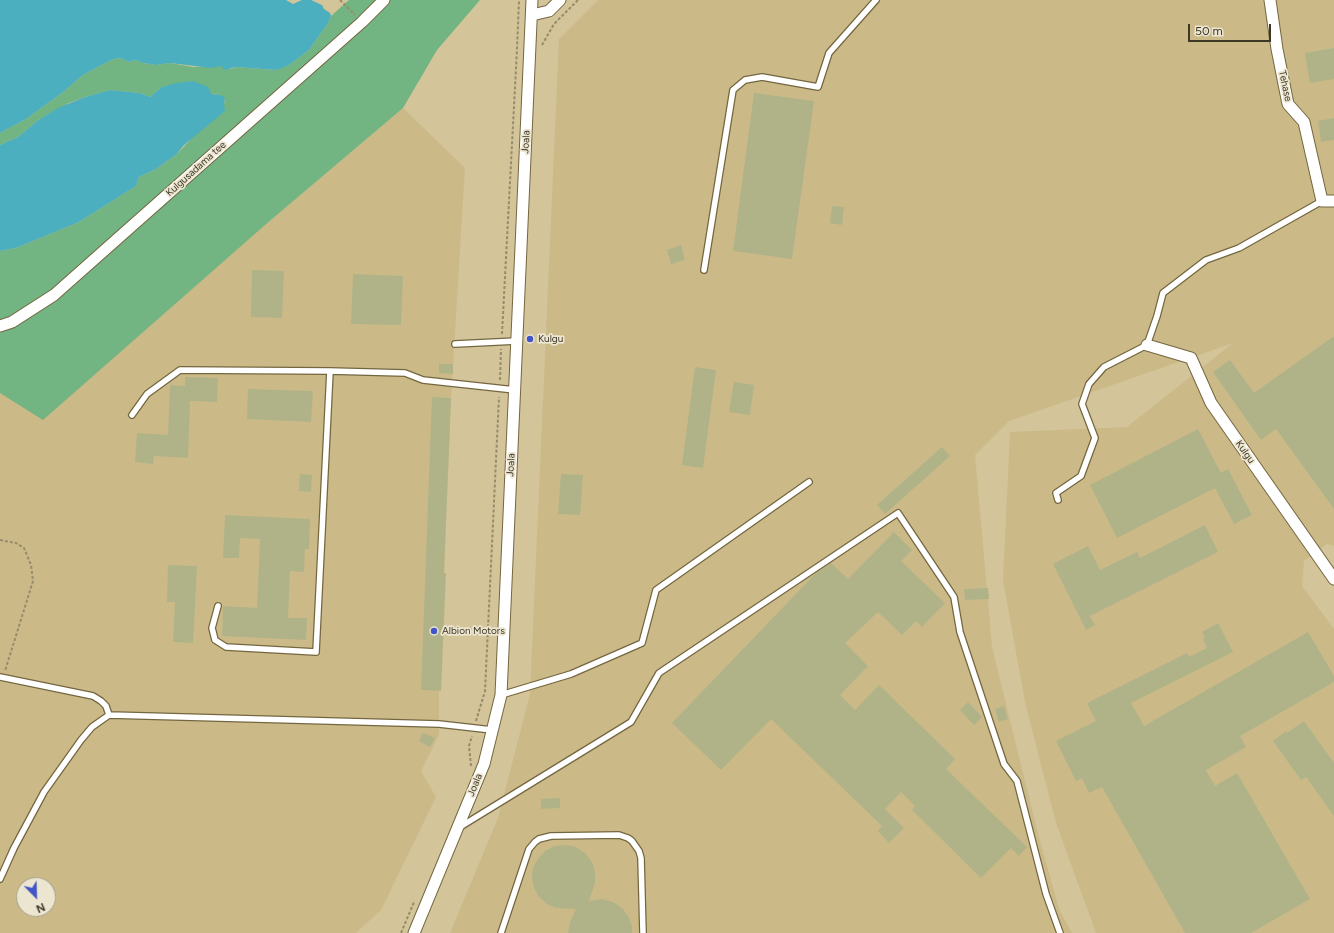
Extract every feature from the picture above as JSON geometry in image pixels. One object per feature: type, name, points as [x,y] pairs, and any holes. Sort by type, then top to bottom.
[{"type":"street","name":"Kulgusadama tee","points":[[0,326],[12,322],[54,295],[362,22],[384,0]]},
{"type":"street","name":"Joala","points":[[414,933],[484,764],[501,695],[532,0]]},
{"type":"street","points":[[532,15],[549,11],[560,0]]},
{"type":"street","name":"Tehase","points":[[1270,0],[1288,104],[1304,122],[1322,201]]},
{"type":"street","points":[[1322,201],[1334,201]]},
{"type":"street","name":"Kulgu","points":[[1147,345],[1192,358],[1212,403],[1334,579]]},
{"type":"lane","points":[[704,270],[732,90],[745,80],[762,78],[818,87],[829,54],[876,0]]},
{"type":"lane","points":[[1058,500],[1056,493],[1081,476],[1095,438],[1082,404],[1089,384],[1104,367],[1147,345],[1163,293],[1206,260],[1239,248],[1322,201]]},
{"type":"lane","points":[[455,344],[517,341]]},
{"type":"lane","points":[[132,415],[147,394],[180,370],[405,373],[423,380],[515,390]]},
{"type":"lane","points":[[218,606],[212,628],[215,640],[226,647],[316,652],[330,371]]},
{"type":"lane","points":[[501,695],[571,674],[642,643],[656,590],[809,482]]},
{"type":"lane","points":[[458,828],[630,722],[660,673],[898,513],[954,597],[960,632],[1004,764],[1017,781],[1046,894],[1060,933]]},
{"type":"lane","points":[[2,677],[93,696],[106,706],[109,715]]},
{"type":"lane","points":[[0,879],[14,848],[44,792],[88,731],[109,715],[439,724],[492,730]]},
{"type":"lane","points":[[501,933],[529,849],[535,842],[539,839],[551,836],[618,835],[632,841],[641,858],[643,933]]},
{"type":"path","points":[[340,0],[362,22]]},
{"type":"path","points":[[471,767],[469,746],[485,691],[519,0]]},
{"type":"path","points":[[517,50],[538,50],[554,24],[578,0]]},
{"type":"path","points":[[0,540],[16,544],[24,548],[31,565],[34,581],[2,677]]},
{"type":"path","points":[[400,933],[416,897]]},
{"type":"shaded area","points":[[598,0],[1334,0],[1334,546],[1327,544],[1304,561],[1302,586],[1334,629],[1334,933],[1096,933],[1056,823],[1025,702],[1003,581],[1010,432],[1127,427],[1233,343],[1009,421],[975,455],[992,647],[1037,830],[1059,909],[1072,933],[450,933],[498,818],[530,694],[559,39]]},
{"type":"shaded area","points":[[403,108],[465,168],[451,398],[439,692],[439,735],[421,771],[436,797],[381,910],[356,933],[0,933],[0,393],[265,225]]},
{"type":"green space","points":[[349,0],[480,0],[437,50],[403,108],[265,225],[43,420],[0,393],[0,251],[16,248],[79,222],[136,186],[139,177],[156,169],[177,154],[224,104],[225,99],[219,95],[162,87],[150,97],[140,93],[110,90],[69,103],[37,121],[18,137],[0,145],[0,133],[26,119],[62,93],[83,75],[117,58],[124,59],[129,62],[136,60],[143,63],[157,65],[170,63],[193,67],[221,66],[231,69],[236,67],[275,70],[289,65],[309,50],[328,23],[331,16]]},
{"type":"water","points":[[0,0],[286,0],[293,4],[302,0],[311,0],[322,5],[331,16],[328,23],[309,50],[289,65],[282,68],[275,70],[236,67],[225,70],[221,66],[211,68],[170,63],[157,65],[143,63],[136,60],[129,62],[117,58],[83,75],[62,93],[26,119],[0,133]]},
{"type":"water","points":[[193,81],[208,87],[211,94],[220,95],[225,98],[225,111],[183,146],[177,154],[156,169],[139,177],[136,186],[79,222],[16,248],[0,251],[0,145],[18,137],[37,121],[58,108],[85,97],[110,90],[140,93],[150,97],[162,87]]},
{"type":"building","points":[[1334,48],[1334,79],[1310,83],[1305,53]]},
{"type":"building","points":[[754,93],[814,101],[792,259],[733,251]]},
{"type":"building","points":[[1334,118],[1334,140],[1321,142],[1318,121]]},
{"type":"building","points":[[832,206],[844,207],[842,225],[830,223]]},
{"type":"building","points":[[681,245],[685,260],[671,264],[667,250]]},
{"type":"building","points":[[252,270],[284,271],[282,318],[251,317]]},
{"type":"building","points":[[353,274],[403,276],[401,325],[351,324]]},
{"type":"building","points":[[1334,336],[1334,509],[1276,429],[1261,440],[1213,372],[1230,360],[1254,393]]},
{"type":"building","points":[[439,364],[453,364],[453,374],[439,373]]},
{"type":"building","points":[[695,367],[716,370],[703,468],[682,465]]},
{"type":"building","points":[[185,377],[218,378],[217,402],[190,401],[188,458],[154,456],[153,464],[135,462],[137,433],[168,435],[170,385],[185,386]]},
{"type":"building","points":[[734,382],[754,385],[750,415],[729,412]]},
{"type":"building","points":[[248,389],[313,391],[311,422],[247,419]]},
{"type":"building","points":[[432,397],[451,398],[441,691],[421,690]]},
{"type":"building","points":[[1198,429],[1221,473],[1228,469],[1252,515],[1234,524],[1215,488],[1117,538],[1090,485]]},
{"type":"building","points":[[942,447],[950,456],[885,514],[877,505]]},
{"type":"building","points":[[300,474],[312,475],[311,492],[299,491]]},
{"type":"building","points":[[561,474],[583,475],[580,515],[558,514]]},
{"type":"building","points":[[225,515],[310,519],[309,549],[305,549],[304,572],[290,571],[288,618],[307,618],[306,640],[222,636],[223,606],[257,608],[260,539],[240,538],[239,558],[223,558]]},
{"type":"building","points":[[1205,525],[1218,552],[1090,616],[1095,625],[1086,630],[1053,564],[1088,546],[1100,570],[1137,552],[1140,558]]},
{"type":"building","points":[[894,532],[912,550],[901,561],[945,603],[922,627],[916,621],[902,635],[878,612],[845,643],[868,666],[840,695],[855,710],[879,685],[955,759],[946,769],[1027,847],[1019,856],[1011,848],[981,878],[912,810],[915,806],[901,792],[885,809],[904,828],[889,843],[878,831],[882,826],[771,719],[721,770],[672,723],[815,574],[831,563],[848,579]]},
{"type":"building","points":[[168,565],[197,566],[193,643],[173,642],[175,602],[167,602]]},
{"type":"building","points":[[988,588],[989,599],[965,600],[964,589]]},
{"type":"building","points":[[1218,623],[1233,652],[1131,703],[1144,726],[1308,632],[1334,676],[1334,682],[1240,736],[1246,747],[1206,770],[1215,786],[1237,773],[1310,899],[1251,933],[1185,933],[1102,787],[1089,793],[1082,778],[1076,781],[1056,741],[1096,721],[1087,703],[1187,653],[1189,657],[1207,648],[1202,632]]},
{"type":"building","points":[[968,702],[982,717],[974,725],[960,710]]},
{"type":"building","points":[[1004,706],[1008,719],[999,722],[995,709]]},
{"type":"building","points":[[1304,721],[1334,763],[1334,816],[1306,777],[1301,780],[1273,741],[1286,731],[1287,733]]},
{"type":"building","points":[[423,733],[435,738],[430,747],[419,741]]},
{"type":"building","points":[[560,798],[560,808],[541,809],[541,799]]},
{"type":"building","points":[[566,845],[576,847],[585,853],[592,862],[595,872],[595,883],[589,901],[602,899],[613,902],[622,908],[628,916],[632,926],[632,933],[568,933],[570,922],[576,909],[556,908],[547,904],[539,897],[534,888],[532,878],[533,868],[545,851],[555,846]]},
{"type":"place","name":"Kulgu","points":[[530,339]]},
{"type":"place","name":"Albion Motors","points":[[434,631]]}]
